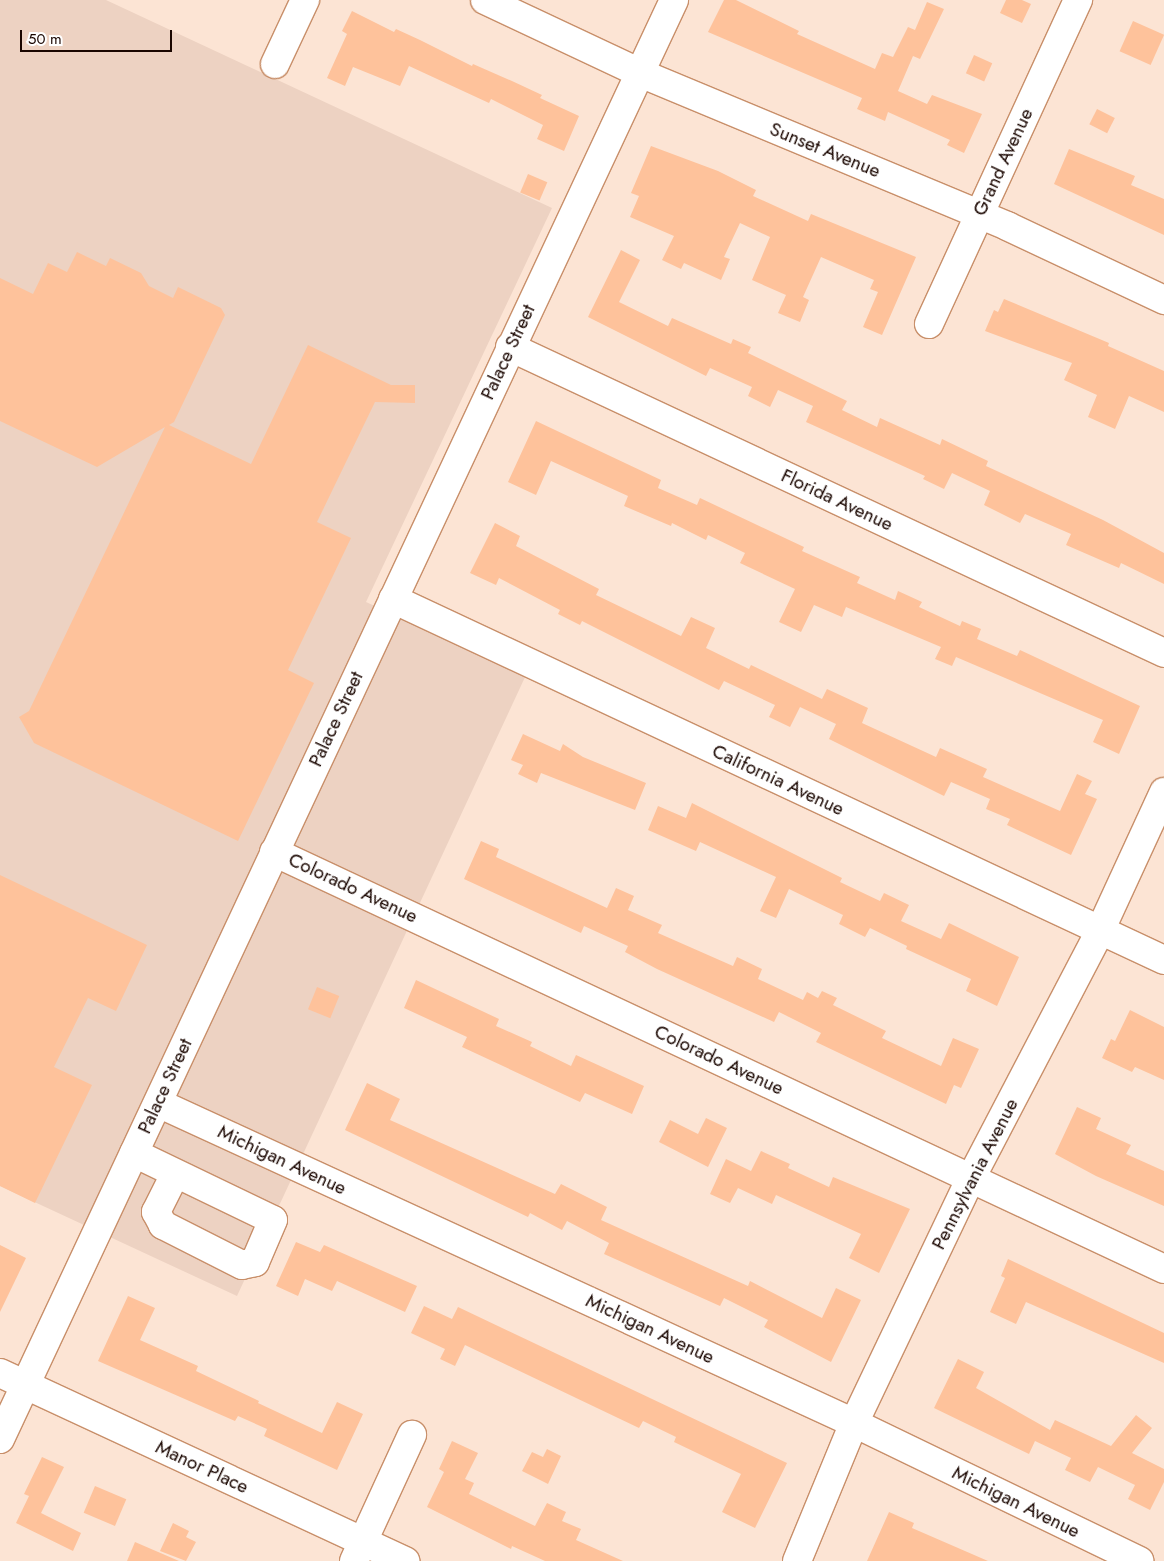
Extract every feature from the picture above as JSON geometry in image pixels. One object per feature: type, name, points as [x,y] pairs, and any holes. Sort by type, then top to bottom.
[{"type":"street","points":[[275,64],[305,0]]},
{"type":"street","name":"Sunset Avenue","points":[[485,0],[640,73],[979,214],[1164,300]]},
{"type":"street","name":"Palace Street","points":[[0,1439],[674,0]]},
{"type":"street","name":"Grand Avenue","points":[[929,324],[1078,0]]},
{"type":"street","name":"Florida Avenue","points":[[510,347],[1164,653]]},
{"type":"street","name":"California Avenue","points":[[393,599],[1164,960]]},
{"type":"street","name":"Pennsylvania Avenue","points":[[796,1561],[854,1423],[971,1178],[1100,931],[1164,792]]},
{"type":"street","name":"Colorado Avenue","points":[[274,852],[1164,1269]]},
{"type":"street","name":"Michigan Avenue","points":[[158,1103],[854,1423],[1139,1561]]},
{"type":"street","points":[[134,1153],[175,1174]]},
{"type":"street","name":"Manor Place","points":[[0,1372],[358,1551],[405,1561]]},
{"type":"street","points":[[358,1551],[412,1435]]},
{"type":"shaded area","points":[[0,0],[106,0],[552,208],[366,602],[526,675],[237,1296],[0,1186]]},
{"type":"building","points":[[724,0],[736,0],[799,31],[797,34],[875,69],[882,53],[893,57],[908,27],[915,30],[927,2],[944,9],[920,59],[913,56],[898,91],[927,104],[932,95],[982,114],[964,153],[947,145],[950,140],[888,112],[885,121],[857,109],[862,98],[708,32]]},
{"type":"building","points":[[1006,0],[1022,0],[1031,4],[1022,23],[1000,13]]},
{"type":"building","points":[[352,11],[394,32],[396,29],[472,66],[473,64],[512,81],[542,95],[540,98],[579,116],[564,151],[537,139],[543,125],[491,99],[489,103],[409,66],[400,86],[353,67],[345,86],[327,78],[347,34],[342,31]]},
{"type":"building","points":[[1133,21],[1164,35],[1151,65],[1120,51]]},
{"type":"building","points":[[974,55],[992,63],[984,81],[966,73]]},
{"type":"building","points":[[1097,109],[1115,118],[1107,133],[1089,124]]},
{"type":"building","points":[[651,146],[718,171],[756,190],[753,196],[808,221],[811,214],[916,257],[882,335],[863,327],[878,292],[870,289],[874,280],[821,257],[803,297],[809,300],[800,322],[778,313],[786,295],[752,280],[770,237],[740,223],[724,257],[730,259],[721,280],[684,263],[681,269],[662,260],[674,236],[630,217],[639,196],[631,193]]},
{"type":"building","points":[[1069,149],[1135,176],[1131,185],[1164,199],[1164,235],[1054,184]]},
{"type":"building","points":[[528,174],[547,182],[540,201],[520,192]]},
{"type":"building","points":[[621,250],[640,260],[619,302],[668,326],[672,318],[731,344],[733,339],[751,347],[748,353],[847,401],[842,410],[877,427],[880,418],[940,445],[942,439],[988,461],[986,466],[1103,520],[1164,553],[1164,584],[1121,563],[1119,568],[1066,545],[1071,534],[1025,514],[1020,523],[984,505],[990,491],[952,473],[944,489],[923,479],[925,476],[806,422],[813,406],[778,390],[770,407],[748,396],[752,387],[710,368],[706,376],[588,317]]},
{"type":"building","points":[[77,252],[106,266],[110,258],[141,273],[149,286],[173,298],[178,287],[221,308],[225,315],[174,422],[169,425],[251,464],[308,345],[391,385],[415,385],[415,403],[375,402],[317,522],[351,538],[288,670],[314,683],[238,841],[34,743],[19,717],[29,711],[165,427],[97,467],[0,421],[0,278],[33,294],[48,263],[67,272]]},
{"type":"building","points":[[1004,299],[1109,343],[1108,346],[1164,371],[1164,412],[1129,396],[1115,429],[1088,417],[1097,395],[1064,380],[1072,363],[985,331],[994,310],[998,312]]},
{"type":"building","points":[[536,421],[661,480],[658,488],[697,505],[700,498],[804,547],[802,551],[860,577],[857,583],[895,600],[898,591],[922,602],[919,607],[960,626],[962,621],[981,629],[977,639],[1017,656],[1020,650],[1140,706],[1119,754],[1093,742],[1103,720],[956,657],[952,666],[935,659],[941,647],[846,607],[842,617],[814,605],[801,632],[779,622],[795,589],[740,563],[745,553],[708,535],[706,540],[672,523],[671,526],[624,506],[628,496],[551,461],[536,495],[508,482]]},
{"type":"building","points":[[495,523],[520,536],[516,546],[599,589],[596,595],[681,636],[691,617],[715,628],[706,648],[749,669],[751,665],[822,699],[827,689],[868,708],[862,723],[936,757],[940,748],[987,769],[983,777],[1060,811],[1077,774],[1092,781],[1085,794],[1097,799],[1071,855],[1007,825],[1010,819],[986,809],[990,799],[951,782],[944,796],[829,739],[836,724],[800,707],[790,727],[769,717],[775,705],[724,681],[719,690],[582,621],[580,625],[558,614],[560,610],[499,578],[496,585],[470,573]]},
{"type":"building","points":[[523,734],[560,751],[563,744],[583,757],[646,783],[635,810],[541,773],[537,783],[518,774],[523,765],[511,760]]},
{"type":"building","points":[[692,803],[842,878],[840,882],[880,901],[884,893],[909,905],[901,921],[941,939],[949,923],[1019,957],[997,1006],[966,991],[971,979],[906,949],[907,946],[870,928],[865,937],[839,924],[843,915],[789,889],[776,918],[760,911],[776,877],[700,842],[696,851],[648,830],[658,806],[686,818]]},
{"type":"building","points":[[481,841],[499,849],[496,857],[607,908],[616,888],[634,896],[628,910],[662,925],[658,933],[733,966],[737,957],[762,969],[758,979],[803,1000],[807,992],[818,998],[822,991],[837,998],[833,1005],[886,1031],[882,1038],[941,1066],[953,1038],[979,1049],[961,1088],[954,1085],[946,1104],[816,1042],[821,1033],[779,1012],[774,1022],[657,969],[625,952],[628,946],[584,926],[581,933],[464,879]]},
{"type":"building","points":[[0,875],[147,945],[116,1011],[88,998],[54,1067],[92,1085],[35,1203],[0,1186]]},
{"type":"building","points":[[416,980],[499,1019],[496,1026],[532,1042],[530,1046],[571,1066],[576,1055],[644,1086],[632,1114],[585,1093],[580,1102],[462,1047],[467,1037],[404,1008]]},
{"type":"building","points":[[317,987],[339,996],[330,1018],[308,1009]]},
{"type":"building","points":[[1130,1010],[1164,1027],[1164,1080],[1135,1067],[1132,1072],[1102,1058],[1111,1039],[1115,1041]]},
{"type":"building","points":[[367,1083],[400,1099],[390,1120],[555,1194],[561,1184],[607,1207],[601,1220],[748,1286],[750,1281],[822,1318],[836,1288],[861,1300],[831,1362],[764,1327],[768,1320],[724,1298],[720,1306],[604,1254],[609,1243],[567,1221],[562,1230],[530,1213],[528,1217],[345,1130]]},
{"type":"building","points":[[1077,1107],[1101,1118],[1096,1129],[1131,1145],[1126,1154],[1164,1171],[1164,1206],[1096,1176],[1055,1154]]},
{"type":"building","points":[[706,1118],[727,1128],[708,1167],[659,1142],[670,1120],[698,1134]]},
{"type":"building","points":[[761,1151],[790,1164],[788,1168],[829,1187],[833,1177],[910,1209],[879,1273],[849,1258],[861,1234],[776,1195],[772,1204],[738,1188],[730,1203],[710,1194],[726,1159],[751,1171]]},
{"type":"building","points":[[296,1242],[320,1252],[324,1245],[417,1286],[405,1312],[337,1281],[332,1291],[305,1279],[298,1296],[276,1286]]},
{"type":"building","points":[[0,1245],[26,1258],[0,1312]]},
{"type":"building","points":[[1008,1259],[1164,1333],[1164,1363],[1026,1302],[1016,1324],[990,1312],[1005,1278],[1001,1276]]},
{"type":"building","points":[[128,1296],[155,1308],[140,1340],[198,1366],[196,1371],[259,1401],[258,1403],[322,1433],[337,1402],[363,1414],[337,1470],[264,1436],[267,1429],[238,1416],[235,1421],[98,1361]]},
{"type":"building","points":[[424,1306],[452,1319],[458,1307],[787,1463],[755,1528],[722,1512],[741,1474],[674,1442],[676,1437],[643,1421],[639,1428],[465,1345],[455,1366],[440,1359],[445,1349],[411,1333]]},
{"type":"building","points":[[958,1359],[984,1372],[976,1388],[1050,1430],[1055,1420],[1111,1446],[1136,1415],[1152,1428],[1132,1453],[1164,1469],[1164,1482],[1150,1510],[1128,1499],[1135,1485],[1098,1467],[1090,1482],[1065,1470],[1071,1458],[1035,1441],[1029,1454],[934,1408]]},
{"type":"building","points":[[452,1441],[478,1453],[465,1479],[474,1483],[469,1494],[535,1526],[547,1503],[566,1512],[562,1521],[581,1529],[576,1540],[623,1561],[545,1561],[512,1546],[511,1549],[427,1507],[444,1472],[439,1469]]},
{"type":"building","points":[[547,1449],[561,1456],[548,1484],[522,1471],[532,1452],[543,1457]]},
{"type":"building","points":[[42,1457],[64,1467],[41,1513],[81,1533],[73,1551],[16,1523],[29,1496],[24,1494]]},
{"type":"building","points":[[95,1486],[126,1499],[115,1526],[84,1513]]},
{"type":"building","points":[[889,1512],[914,1523],[912,1528],[988,1561],[867,1561]]},
{"type":"building","points":[[173,1523],[189,1531],[186,1537],[196,1542],[186,1561],[160,1551]]},
{"type":"building","points":[[135,1542],[179,1561],[127,1561]]}]
